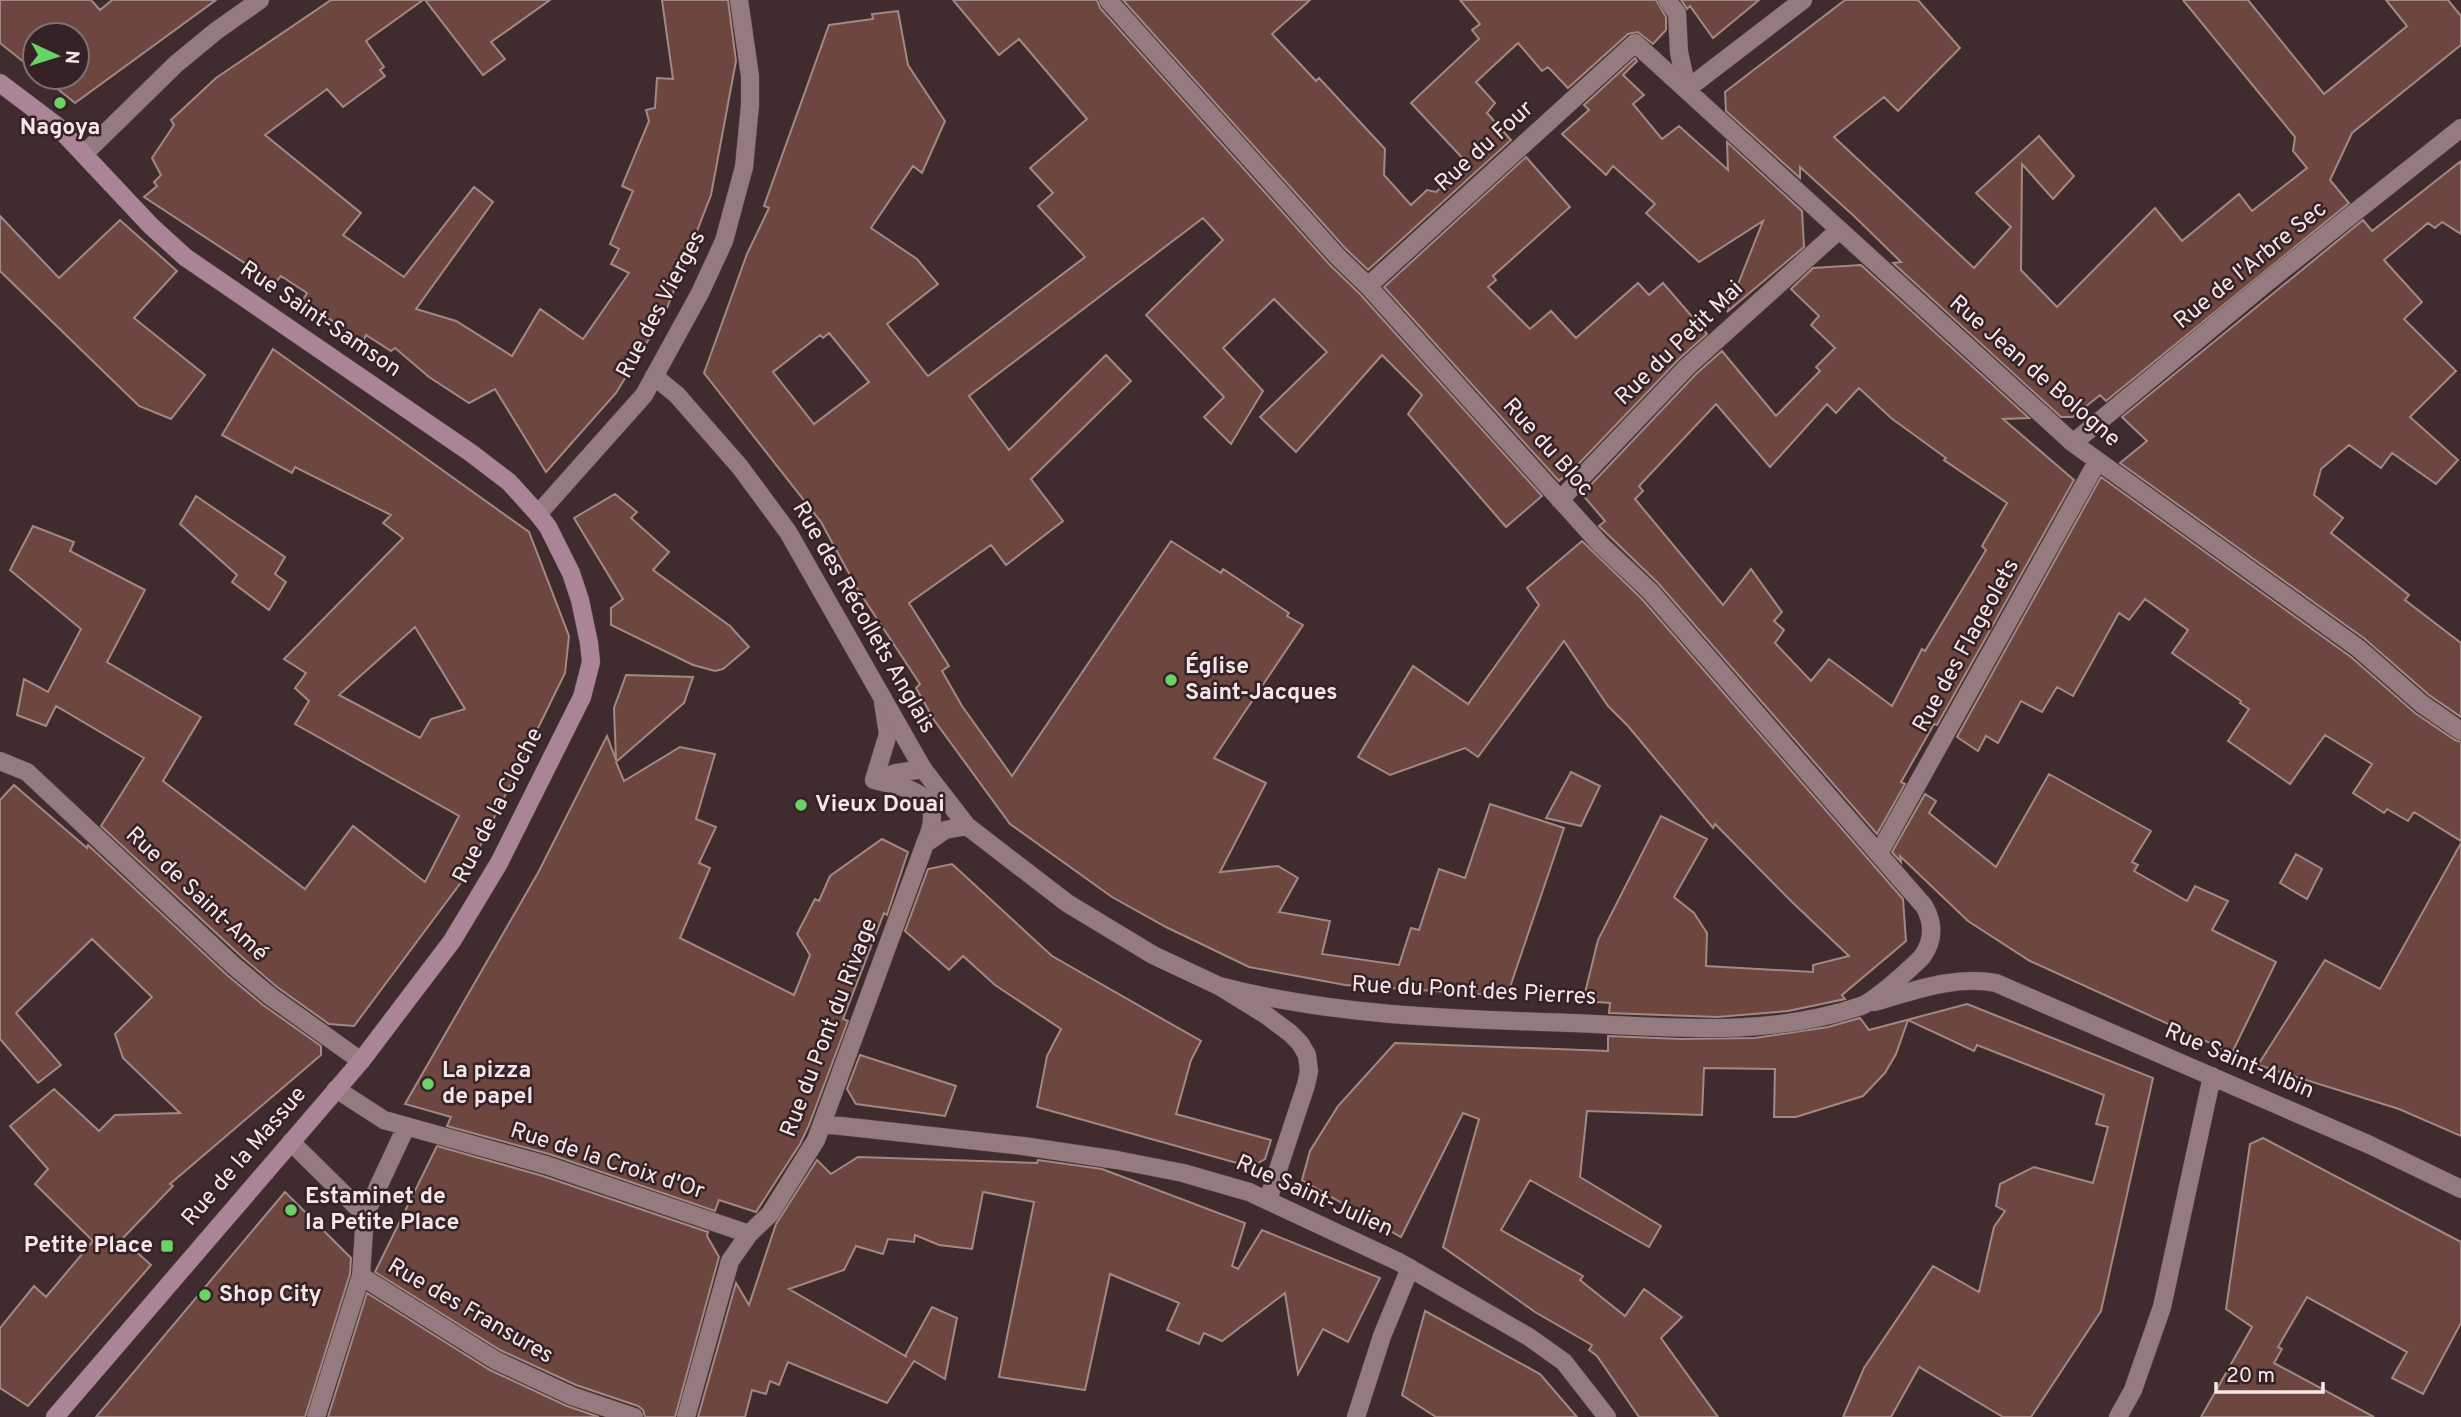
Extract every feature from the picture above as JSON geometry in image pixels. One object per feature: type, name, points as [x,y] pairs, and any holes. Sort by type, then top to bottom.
[{"type":"street","points":[[85,153],[176,64],[216,30],[260,0]]},
{"type":"street","name":"Rue des Vierges","points":[[538,514],[644,395],[724,242],[737,196],[748,138],[750,105],[747,46],[739,0]]},
{"type":"street","name":"Rue du Bloc","points":[[1108,0],[1601,545],[1650,591],[1924,906],[1930,916],[1931,938]]},
{"type":"street","points":[[1667,0],[1677,13],[1679,52],[1687,89],[1803,0]]},
{"type":"street","name":"Rue du Four","points":[[1368,286],[1635,43]]},
{"type":"street","name":"Rue Jean de Bologne","points":[[1635,43],[2073,443],[2358,648],[2423,704],[2461,731]]},
{"type":"street","name":"Rue Saint-Samson","points":[[0,83],[57,126],[151,226],[185,257],[471,453],[509,482],[538,514]]},
{"type":"street","name":"Rue de l'Arbre Sec","points":[[2073,443],[2461,128]]},
{"type":"street","name":"Rue du Petit Mai","points":[[1560,500],[1688,366],[1839,230]]},
{"type":"street","name":"Rue des Récollets Anglais","points":[[654,376],[677,395],[740,467],[788,533],[923,769],[967,826],[1029,876],[1077,909],[1153,955],[1219,986]]},
{"type":"street","name":"Rue des Flageolets","points":[[1879,853],[2097,462]]},
{"type":"street","name":"Rue de la Cloche","points":[[336,1089],[404,1005],[470,914],[499,863],[582,697],[591,662],[580,600],[560,548],[538,514]]},
{"type":"street","points":[[874,780],[888,734],[882,699]]},
{"type":"street","name":"Rue de Saint-Amé","points":[[1,762],[27,772],[234,966],[270,996],[361,1060]]},
{"type":"street","points":[[874,780],[923,769]]},
{"type":"street","name":"Rue du Pont du Rivage","points":[[686,1417],[730,1261],[749,1234],[770,1214],[816,1140],[933,824],[932,810],[928,802],[916,791],[874,780]]},
{"type":"street","points":[[925,844],[945,830],[967,826]]},
{"type":"street","name":"Rue du Pont des Pierres","points":[[1864,1005],[1915,964],[1928,948],[1931,938]]},
{"type":"street","name":"Rue du Pont des Pierres","points":[[1219,986],[1268,998],[1408,1017],[1735,1028],[1785,1025],[1950,982],[1982,980],[1996,983]]},
{"type":"street","name":"Rue Saint-Albin","points":[[1996,983],[2370,1145],[2461,1189]]},
{"type":"street","points":[[1219,986],[1290,1032],[1307,1055],[1309,1071],[1306,1085],[1268,1200]]},
{"type":"street","points":[[2118,1417],[2133,1390],[2162,1307],[2212,1076]]},
{"type":"street","name":"Rue de la Croix d'Or","points":[[336,1089],[384,1120],[546,1165],[749,1234]]},
{"type":"street","name":"Rue de la Massue","points":[[55,1417],[336,1089]]},
{"type":"street","name":"Rue Saint-Julien","points":[[823,1124],[1023,1146],[1117,1160],[1208,1179],[1268,1200],[1410,1268],[1546,1348],[1577,1376],[1607,1417]]},
{"type":"street","points":[[316,1417],[361,1276],[365,1215],[406,1127]]},
{"type":"street","points":[[290,1142],[365,1215]]},
{"type":"street","points":[[1356,1417],[1382,1336],[1410,1268]]},
{"type":"street","name":"Rue des Fransures","points":[[361,1276],[495,1360],[572,1396],[634,1417]]},
{"type":"building","points":[[0,0],[91,0],[100,10],[112,0],[216,0],[75,103],[60,91],[91,91],[91,21],[21,21],[21,60],[0,43]]},
{"type":"building","points":[[331,0],[423,0],[366,41],[384,67],[380,70],[385,76],[343,107],[327,89],[265,135],[361,213],[343,235],[404,277],[474,187],[493,202],[416,309],[456,321],[512,356],[540,309],[583,339],[629,273],[611,264],[619,249],[610,244],[633,191],[622,186],[649,121],[646,110],[655,108],[657,78],[673,79],[662,0],[728,0],[736,61],[711,195],[667,308],[649,339],[616,393],[546,472],[495,389],[469,403],[429,377],[395,348],[391,351],[366,335],[363,341],[302,301],[307,293],[281,276],[275,283],[144,197],[157,186],[154,182],[161,175],[152,158],[174,125],[171,120],[216,78]]},
{"type":"building","points":[[425,0],[550,0],[491,42],[505,59],[483,75]]},
{"type":"building","points":[[953,0],[1097,0],[1100,8],[1329,264],[1360,294],[1542,496],[1506,527],[1408,414],[1422,395],[1382,355],[1296,452],[1260,417],[1327,352],[1274,299],[1223,348],[1263,391],[1231,444],[1204,417],[1224,397],[1146,315],[1223,240],[1203,218],[969,396],[1009,450],[1106,355],[1131,381],[1031,479],[1063,521],[1006,565],[991,545],[909,603],[949,666],[942,671],[962,706],[1012,776],[1171,541],[1221,573],[1223,569],[1303,625],[1214,758],[1266,783],[1220,872],[1278,866],[1298,878],[1279,912],[1330,921],[1322,954],[1399,965],[1411,928],[1419,930],[1439,869],[1465,878],[1490,804],[1564,828],[1507,996],[1345,985],[1249,967],[1166,927],[1112,897],[1010,824],[934,720],[916,688],[920,684],[858,590],[821,522],[704,373],[747,254],[769,208],[764,206],[829,25],[873,19],[872,14],[898,11],[908,65],[945,121],[922,173],[913,166],[871,228],[917,259],[938,284],[887,324],[928,376],[1085,257],[1038,206],[1053,193],[1030,168],[1087,119],[1019,39],[999,55]],"holes":[[[829,333],[869,382],[814,424],[773,372],[820,335],[823,338]]]},
{"type":"building","points":[[1123,0],[1310,0],[1272,34],[1316,81],[1319,78],[1385,149],[1384,175],[1411,205],[1427,190],[1436,192],[1467,163],[1411,103],[1479,39],[1472,30],[1480,24],[1460,0],[1656,0],[1666,17],[1666,30],[1653,44],[1638,32],[1628,34],[1568,88],[1548,67],[1542,71],[1518,43],[1476,82],[1495,103],[1487,113],[1511,140],[1368,270],[1345,248]]},
{"type":"building","points":[[1681,0],[1759,0],[1713,38],[1690,6],[1687,9]]},
{"type":"building","points":[[1845,0],[1918,0],[1960,48],[1898,111],[1884,97],[1834,137],[1974,268],[2011,227],[1976,193],[2039,136],[2074,176],[2053,199],[2022,164],[2021,270],[2057,307],[2155,208],[2182,241],[2239,194],[2252,211],[2307,168],[2293,151],[2295,137],[2183,0],[2248,0],[2324,94],[2407,26],[2386,0],[2448,0],[2461,16],[2461,45],[2352,133],[2330,180],[2349,203],[2106,401],[2100,395],[2073,417],[2061,417],[1893,263],[1901,262],[1854,216],[1800,167],[1800,178],[1726,111],[1725,92]]},
{"type":"building","points":[[1635,58],[1637,61],[1623,75],[1644,95],[1633,104],[1662,139],[1679,126],[1728,170],[1727,142],[1802,211],[1804,247],[1727,312],[1763,221],[1699,262],[1646,213],[1655,204],[1613,166],[1606,175],[1562,134],[1589,110],[1584,105]]},
{"type":"building","points":[[1526,157],[1570,207],[1493,276],[1496,280],[1488,287],[1530,329],[1551,311],[1576,338],[1638,283],[1649,295],[1663,283],[1707,334],[1559,481],[1384,287]]},
{"type":"building","points":[[2461,161],[2461,234],[2442,222],[2435,228],[2428,223],[2384,260],[2422,302],[2404,319],[2456,371],[2410,417],[2458,460],[2436,484],[2392,453],[2381,468],[2349,445],[2321,469],[2314,495],[2343,518],[2331,533],[2409,595],[2405,600],[2461,643],[2461,717],[2429,695],[2365,639],[2120,463],[2147,441],[2122,417],[2363,220],[2372,231]]},
{"type":"building","points":[[0,216],[59,278],[120,220],[177,271],[134,318],[205,375],[171,419],[139,406],[0,271]]},
{"type":"building","points":[[1861,265],[2029,418],[2003,419],[2074,480],[1937,725],[1934,724],[1901,782],[1905,784],[1877,834],[1658,583],[1599,526],[1605,521],[1582,494],[1696,374],[1722,351],[1776,416],[1820,371],[1816,367],[1835,348],[1811,325],[1819,316],[1791,289],[1813,268]],"holes":[[[1859,388],[1891,418],[1946,458],[1944,460],[2007,503],[1982,546],[1986,550],[1925,651],[1922,649],[1892,706],[1829,659],[1811,681],[1775,643],[1784,630],[1774,621],[1782,612],[1751,569],[1723,605],[1635,499],[1643,491],[1639,486],[1716,404],[1770,467],[1827,404],[1836,413]]]},
{"type":"building","points":[[273,349],[529,532],[569,636],[565,673],[465,877],[354,1026],[329,1024],[277,987],[101,826],[144,758],[56,706],[46,726],[17,715],[24,679],[48,692],[81,629],[10,570],[33,526],[74,542],[70,551],[145,590],[107,662],[201,717],[163,781],[305,889],[353,826],[425,882],[459,816],[295,724],[309,701],[295,688],[306,673],[284,659],[403,538],[383,523],[391,515],[295,467],[292,473],[222,435]],"holes":[[[415,627],[465,709],[431,719],[420,738],[339,695]]]},
{"type":"building","points":[[2101,477],[2351,657],[2415,713],[2461,742],[2461,841],[2414,812],[2408,821],[2387,809],[2384,813],[2353,793],[2372,764],[2325,735],[2290,784],[2228,741],[2249,709],[2172,653],[2188,630],[2145,599],[2129,620],[2119,613],[2073,696],[2057,687],[2042,712],[2021,701],[1998,743],[1986,736],[1978,751],[1957,737]]},
{"type":"building","points":[[615,494],[637,512],[631,518],[669,552],[653,570],[730,626],[749,647],[723,669],[715,671],[693,665],[611,625],[611,608],[623,599],[574,518]]},
{"type":"building","points":[[196,496],[285,557],[275,574],[286,582],[269,610],[232,582],[237,575],[180,524]]},
{"type":"building","points":[[1582,541],[1642,599],[1903,899],[1906,941],[1842,995],[1845,999],[1788,1011],[1717,1017],[1609,1013],[1610,1003],[1583,1001],[1598,940],[1661,816],[1707,839],[1674,897],[1694,913],[1707,933],[1706,966],[1813,972],[1813,965],[1849,956],[1715,824],[1713,828],[1628,726],[1608,706],[1564,641],[1478,757],[1465,748],[1390,775],[1358,757],[1413,666],[1468,704],[1539,605],[1527,588]]},
{"type":"building","points":[[626,675],[693,677],[684,703],[616,762],[624,781],[680,747],[715,754],[696,819],[716,827],[699,863],[710,868],[680,938],[794,995],[810,955],[797,934],[815,899],[819,901],[830,876],[882,839],[908,852],[887,915],[884,913],[843,1019],[848,1021],[809,1125],[800,1144],[756,1212],[719,1200],[715,1211],[549,1154],[447,1126],[451,1117],[405,1104],[539,871],[607,736],[616,760],[614,708]]},
{"type":"building","points":[[1571,772],[1600,786],[1581,826],[1546,818]]},
{"type":"building","points":[[2049,774],[2151,831],[2132,862],[2138,865],[2134,871],[2187,901],[2195,886],[2228,901],[2212,930],[2276,962],[2232,1053],[2030,961],[1968,921],[1900,856],[1901,862],[1892,852],[1925,794],[1936,801],[1929,813],[1996,867]]},
{"type":"building","points":[[14,785],[87,848],[88,845],[227,975],[263,1005],[321,1046],[321,1055],[170,1184],[173,1186],[122,1239],[151,1265],[28,1406],[0,1388],[0,1328],[34,1286],[46,1297],[93,1241],[35,1184],[48,1169],[10,1126],[54,1089],[99,1131],[115,1115],[180,1113],[123,1058],[115,1034],[152,997],[92,939],[16,1013],[61,1065],[38,1083],[0,1039],[0,800]]},
{"type":"building","points":[[2461,843],[2461,1136],[2399,1109],[2258,1065],[2325,960],[2380,989]]},
{"type":"building","points":[[2296,854],[2322,869],[2307,899],[2280,883]]},
{"type":"building","points":[[952,864],[1052,956],[1201,1041],[1191,1060],[1176,1114],[1271,1140],[1265,1159],[1251,1167],[1037,1107],[1047,1056],[1061,1029],[995,985],[963,956],[949,970],[905,931],[928,869]]},
{"type":"building","points":[[1967,1004],[2153,1078],[2101,1311],[2031,1417],[2003,1417],[1919,1367],[1891,1417],[1843,1417],[1864,1368],[1933,1266],[1979,1292],[1994,1227],[2005,1211],[1996,1206],[2000,1184],[2034,1167],[2093,1183],[2108,1127],[2096,1124],[2104,1095],[1977,1045],[1974,1051],[1908,1020],[1896,1054],[1885,1073],[1863,1096],[1796,1117],[1774,1117],[1775,1069],[1704,1068],[1702,1115],[1587,1111],[1580,1177],[1661,1226],[1649,1247],[1530,1180],[1501,1230],[1583,1276],[1580,1280],[1625,1316],[1644,1289],[1682,1317],[1661,1338],[1718,1417],[1639,1417],[1597,1356],[1589,1350],[1592,1345],[1535,1312],[1443,1247],[1479,1119],[1463,1113],[1401,1237],[1302,1180],[1310,1151],[1338,1106],[1395,1043],[1608,1051],[1608,1036],[1755,1038],[1828,1027],[1860,1018],[1869,1030]]},
{"type":"building","points":[[860,1055],[956,1086],[945,1116],[856,1104],[847,1089]]},
{"type":"building","points":[[2263,1138],[2461,1242],[2461,1323],[2423,1394],[2392,1378],[2407,1352],[2307,1297],[2278,1347],[2282,1349],[2274,1363],[2374,1417],[2201,1417],[2252,1327],[2226,1309],[2250,1144]]},
{"type":"building","points":[[437,1146],[543,1176],[708,1232],[707,1236],[719,1257],[675,1417],[645,1417],[638,1406],[576,1385],[500,1350],[375,1272]]},
{"type":"building","points":[[858,1157],[1037,1163],[1038,1160],[1102,1169],[1245,1223],[1232,1266],[1238,1269],[1262,1230],[1380,1278],[1348,1342],[1323,1329],[1298,1374],[1285,1293],[1222,1341],[1204,1333],[1199,1344],[1167,1330],[1179,1303],[1110,1274],[1085,1390],[999,1377],[1034,1202],[983,1192],[972,1249],[939,1245],[915,1235],[914,1242],[888,1239],[883,1254],[856,1246],[844,1270],[789,1289],[905,1356],[932,1307],[957,1318],[945,1379],[914,1361],[887,1403],[788,1362],[779,1385],[770,1381],[766,1394],[752,1390],[745,1417],[698,1417],[736,1283],[749,1305],[776,1224],[817,1160],[831,1174]]},
{"type":"building","points":[[285,1192],[351,1258],[350,1274],[305,1417],[96,1417]]},
{"type":"building","points":[[367,1293],[490,1370],[567,1406],[599,1417],[328,1417]]},
{"type":"building","points":[[1425,1311],[1540,1374],[1577,1417],[1436,1417],[1402,1395]]},
{"type":"place","name":"Nagoya","points":[[60,103]]},
{"type":"place","name":"Église Saint-Jacques","points":[[1171,680]]},
{"type":"place","name":"Vieux Douai","points":[[801,805]]},
{"type":"place","name":"La pizza de papel","points":[[428,1084]]},
{"type":"place","name":"Estaminet de la Petite Place","points":[[291,1210]]},
{"type":"place","name":"Petite Place","points":[[167,1246]]},
{"type":"place","name":"Shop City","points":[[205,1295]]}]
